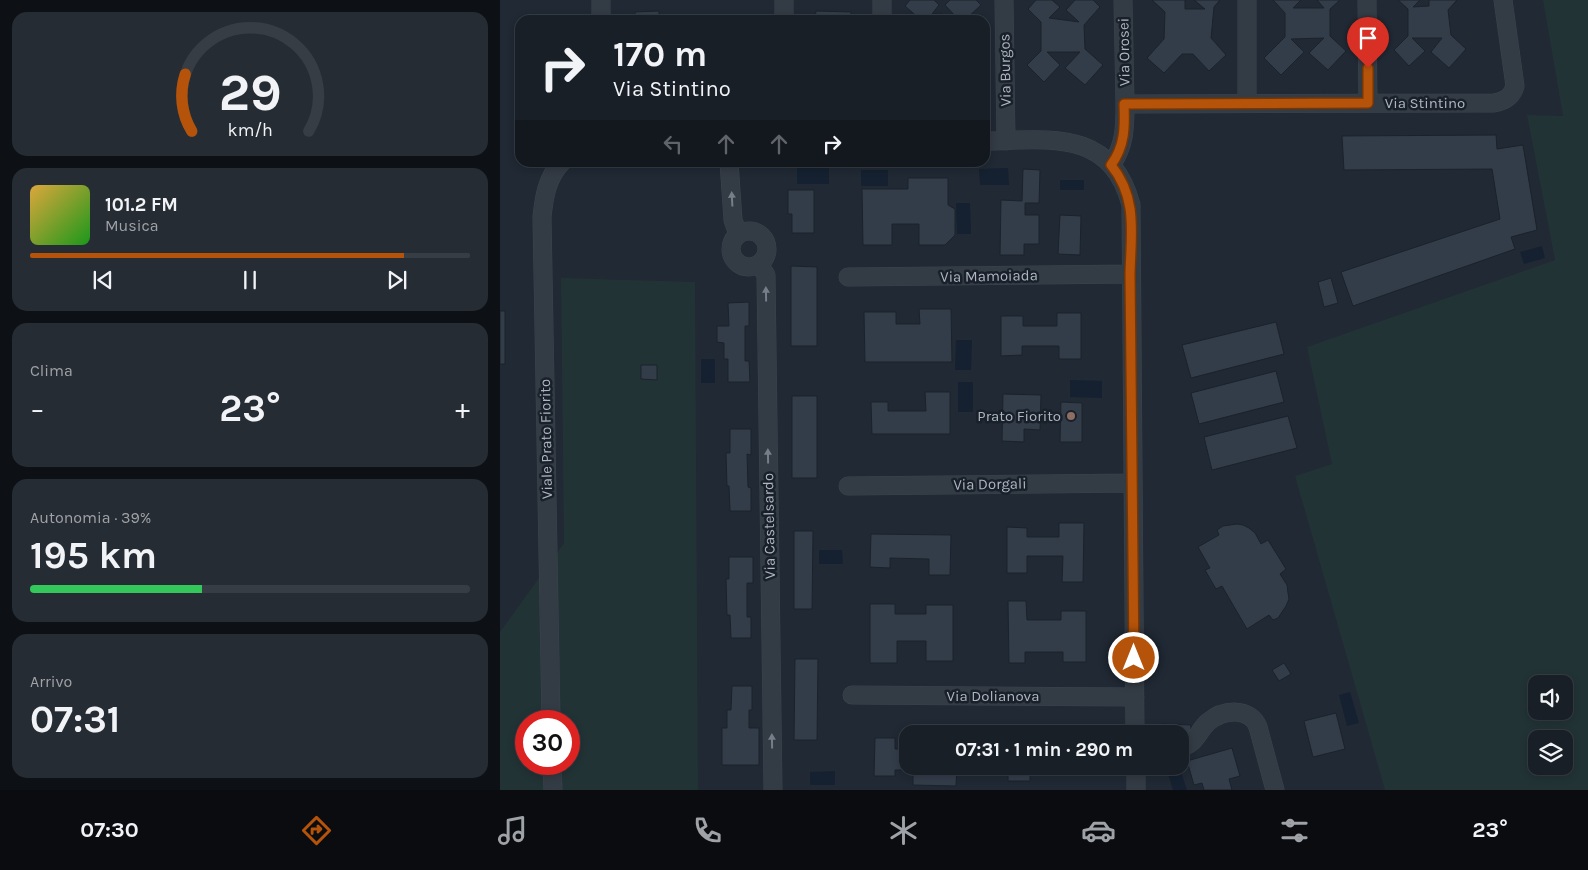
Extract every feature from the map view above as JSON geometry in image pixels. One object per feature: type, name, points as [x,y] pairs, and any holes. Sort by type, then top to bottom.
[{"type":"street","points":[[601,0],[601,15]]},
{"type":"street","points":[[784,0],[784,15]]},
{"type":"street","points":[[882,0],[882,15]]},
{"type":"street","name":"Via Burgos","points":[[1004,0],[1006,141]]},
{"type":"street","name":"Via Orosei","points":[[1123,0],[1124,104]]},
{"type":"street","points":[[1247,0],[1247,103]]},
{"type":"street","points":[[1367,0],[1368,103]]},
{"type":"street","name":"Via Stintino","points":[[1124,104],[1494,102],[1509,98],[1514,91],[1515,82],[1503,0]]},
{"type":"street","points":[[1111,165],[1120,151],[1124,139],[1124,104]]},
{"type":"street","points":[[990,141],[1071,142],[1098,154],[1111,165],[1126,188],[1131,205],[1130,274],[1136,725]]},
{"type":"street","name":"Viale Prato Fiorito","points":[[551,710],[542,218],[547,186],[558,167]]},
{"type":"street","points":[[730,167],[733,220],[738,234]]},
{"type":"street","points":[[752,231],[764,239],[767,245],[766,252],[759,264],[745,266],[739,264],[734,258],[731,252],[731,245],[738,234],[752,231]]},
{"type":"street","name":"Via Castelsardo","points":[[759,264],[766,275],[773,790]]},
{"type":"street","name":"Via Mamoiada","points":[[848,277],[1130,274]]},
{"type":"street","name":"Via Dorgali","points":[[848,486],[1133,483]]},
{"type":"street","name":"Via Dolianova","points":[[852,695],[1135,696]]},
{"type":"street","points":[[1189,744],[1193,742],[1206,724],[1213,718],[1234,712],[1247,714],[1254,719],[1258,727],[1275,790]]},
{"type":"street","points":[[552,775],[553,790]]},
{"type":"street","points":[[1136,775],[1136,790]]},
{"type":"shaded area","points":[[1543,0],[1588,0],[1588,790],[1385,790],[1295,476],[1332,464],[1307,347],[1555,260],[1527,115],[1563,116]]},
{"type":"shaded area","points":[[561,278],[695,282],[698,790],[500,790],[500,632],[564,543]]},
{"type":"water","points":[[797,167],[829,167],[829,184],[797,184]]},
{"type":"water","points":[[1008,168],[1009,185],[980,185],[979,169]]},
{"type":"water","points":[[861,170],[888,170],[888,186],[861,186]]},
{"type":"water","points":[[1060,180],[1084,180],[1084,190],[1060,190]]},
{"type":"water","points":[[956,203],[970,203],[971,234],[957,234]]},
{"type":"water","points":[[1542,246],[1545,258],[1524,264],[1520,252]]},
{"type":"water","points":[[956,340],[972,340],[971,370],[955,370]]},
{"type":"water","points":[[701,359],[715,359],[715,383],[701,383]]},
{"type":"water","points":[[1070,380],[1102,381],[1102,398],[1070,397]]},
{"type":"water","points":[[958,382],[973,382],[973,412],[958,412]]},
{"type":"water","points":[[819,550],[842,550],[843,564],[819,564]]},
{"type":"water","points":[[1350,692],[1359,723],[1347,726],[1339,695]]},
{"type":"water","points":[[835,771],[835,785],[810,785],[810,772]]},
{"type":"water","points":[[1168,775],[1182,775],[1187,790],[1173,790]]},
{"type":"building","points":[[910,0],[934,0],[939,5],[932,14],[943,15],[915,15],[905,6]]},
{"type":"building","points":[[950,0],[976,0],[981,5],[970,15],[954,15],[945,5]]},
{"type":"building","points":[[1036,0],[1052,0],[1060,7],[1049,18],[1079,22],[1066,10],[1075,0],[1093,0],[1100,7],[1084,25],[1085,49],[1103,65],[1085,85],[1065,68],[1080,52],[1047,52],[1060,65],[1044,82],[1027,65],[1041,51],[1041,22],[1028,9]]},
{"type":"building","points":[[1152,0],[1185,0],[1185,9],[1205,9],[1194,0],[1220,0],[1214,7],[1211,38],[1226,55],[1209,71],[1193,54],[1182,54],[1164,73],[1147,58],[1164,39],[1165,12]]},
{"type":"building","points":[[1273,0],[1301,0],[1293,8],[1324,8],[1317,0],[1340,0],[1330,9],[1330,36],[1346,51],[1328,70],[1309,53],[1324,38],[1291,39],[1304,52],[1281,75],[1264,58],[1285,37],[1285,13]]},
{"type":"building","points":[[1398,0],[1420,0],[1413,7],[1429,6],[1429,0],[1457,0],[1448,10],[1451,35],[1466,49],[1449,68],[1431,52],[1442,38],[1412,38],[1425,51],[1409,66],[1394,50],[1408,36],[1408,9]]},
{"type":"building","points":[[659,11],[659,15],[635,15],[635,12]]},
{"type":"building","points":[[816,11],[851,12],[851,15],[816,15]]},
{"type":"building","points":[[1496,135],[1497,149],[1523,145],[1537,230],[1511,237],[1515,249],[1353,306],[1341,272],[1500,219],[1492,169],[1344,170],[1342,136]]},
{"type":"building","points":[[1023,169],[1040,170],[1039,203],[1025,203],[1025,215],[1039,215],[1039,244],[1024,244],[1024,255],[1000,255],[1001,200],[1022,201]]},
{"type":"building","points":[[908,178],[948,178],[948,205],[955,209],[955,235],[945,245],[919,245],[919,224],[892,224],[892,245],[863,245],[862,189],[908,189]]},
{"type":"building","points":[[788,190],[814,190],[814,233],[792,233],[792,214],[788,214]]},
{"type":"building","points":[[1060,215],[1081,216],[1080,255],[1058,254]]},
{"type":"building","points":[[791,266],[817,267],[817,346],[791,346]]},
{"type":"building","points":[[1331,278],[1338,303],[1324,307],[1318,282]]},
{"type":"building","points":[[749,302],[749,326],[745,326],[745,361],[749,361],[750,382],[728,382],[728,359],[724,359],[724,343],[717,342],[717,326],[729,326],[728,303]]},
{"type":"building","points":[[919,309],[951,309],[952,362],[865,362],[864,312],[896,312],[896,324],[920,324]]},
{"type":"building","points":[[500,311],[505,311],[505,364],[500,364]]},
{"type":"building","points":[[1057,313],[1081,313],[1081,359],[1059,359],[1059,346],[1022,346],[1022,355],[1001,356],[1001,316],[1023,316],[1023,326],[1057,326]]},
{"type":"building","points":[[1276,322],[1284,354],[1191,378],[1182,345]]},
{"type":"building","points":[[641,365],[657,365],[657,380],[641,379]]},
{"type":"building","points":[[1276,371],[1284,402],[1199,424],[1191,393]]},
{"type":"building","points":[[925,392],[950,392],[950,434],[872,434],[871,402],[888,402],[888,411],[926,411]]},
{"type":"building","points":[[1003,394],[1041,395],[1040,430],[1024,429],[1024,442],[1002,441]]},
{"type":"building","points":[[792,396],[817,396],[817,478],[792,478]]},
{"type":"building","points":[[1061,402],[1082,403],[1082,442],[1060,442]]},
{"type":"building","points":[[1288,416],[1297,448],[1212,470],[1204,437]]},
{"type":"building","points":[[730,429],[751,429],[751,455],[747,454],[748,487],[751,488],[751,511],[730,511],[726,453],[730,453]]},
{"type":"building","points":[[1059,523],[1084,523],[1083,582],[1062,582],[1063,556],[1027,556],[1027,573],[1007,573],[1007,527],[1027,528],[1027,537],[1059,537]]},
{"type":"building","points":[[1237,524],[1249,528],[1255,533],[1261,544],[1268,540],[1286,569],[1280,574],[1287,585],[1289,599],[1278,618],[1273,620],[1269,615],[1247,629],[1222,586],[1216,589],[1205,570],[1210,568],[1198,547],[1219,535],[1217,530],[1223,526]]},
{"type":"building","points":[[794,531],[813,531],[812,609],[794,609]]},
{"type":"building","points":[[871,534],[951,535],[950,575],[929,575],[929,559],[890,558],[890,568],[870,567]]},
{"type":"building","points":[[729,557],[753,557],[753,583],[747,583],[747,617],[751,617],[751,638],[731,638],[730,615],[727,615],[726,579],[729,579]]},
{"type":"building","points":[[1008,601],[1026,601],[1027,620],[1061,620],[1061,611],[1086,611],[1086,662],[1063,662],[1063,652],[1025,652],[1025,663],[1009,663]]},
{"type":"building","points":[[870,604],[895,604],[895,614],[926,614],[926,605],[953,605],[953,661],[926,661],[926,641],[897,641],[897,663],[870,663]]},
{"type":"building","points":[[795,659],[818,659],[817,740],[794,740]]},
{"type":"building","points":[[1284,663],[1291,674],[1279,681],[1272,670]]},
{"type":"building","points":[[732,686],[752,686],[752,710],[749,710],[749,728],[759,728],[759,765],[722,765],[722,728],[727,728],[727,710],[731,710]]},
{"type":"building","points":[[1336,713],[1345,749],[1313,757],[1304,721]]},
{"type":"building","points":[[1162,724],[1191,725],[1190,740],[1189,725]]},
{"type":"building","points":[[875,738],[895,738],[895,749],[899,749],[899,770],[895,770],[895,776],[874,776]]},
{"type":"building","points":[[1232,748],[1240,776],[1229,779],[1232,790],[1204,790],[1202,783],[1194,785],[1189,760]]},
{"type":"building","points":[[913,775],[957,775],[956,786],[913,785]]},
{"type":"building","points":[[1008,775],[1030,775],[1030,781],[1008,781]]},
{"type":"place","name":"Prato Fiorito","points":[[1071,416]]},
{"type":"route","points":[[1134,658],[1130,274],[1132,211],[1126,188],[1111,165],[1117,157],[1124,139],[1124,104],[1368,103],[1368,68]]}]
